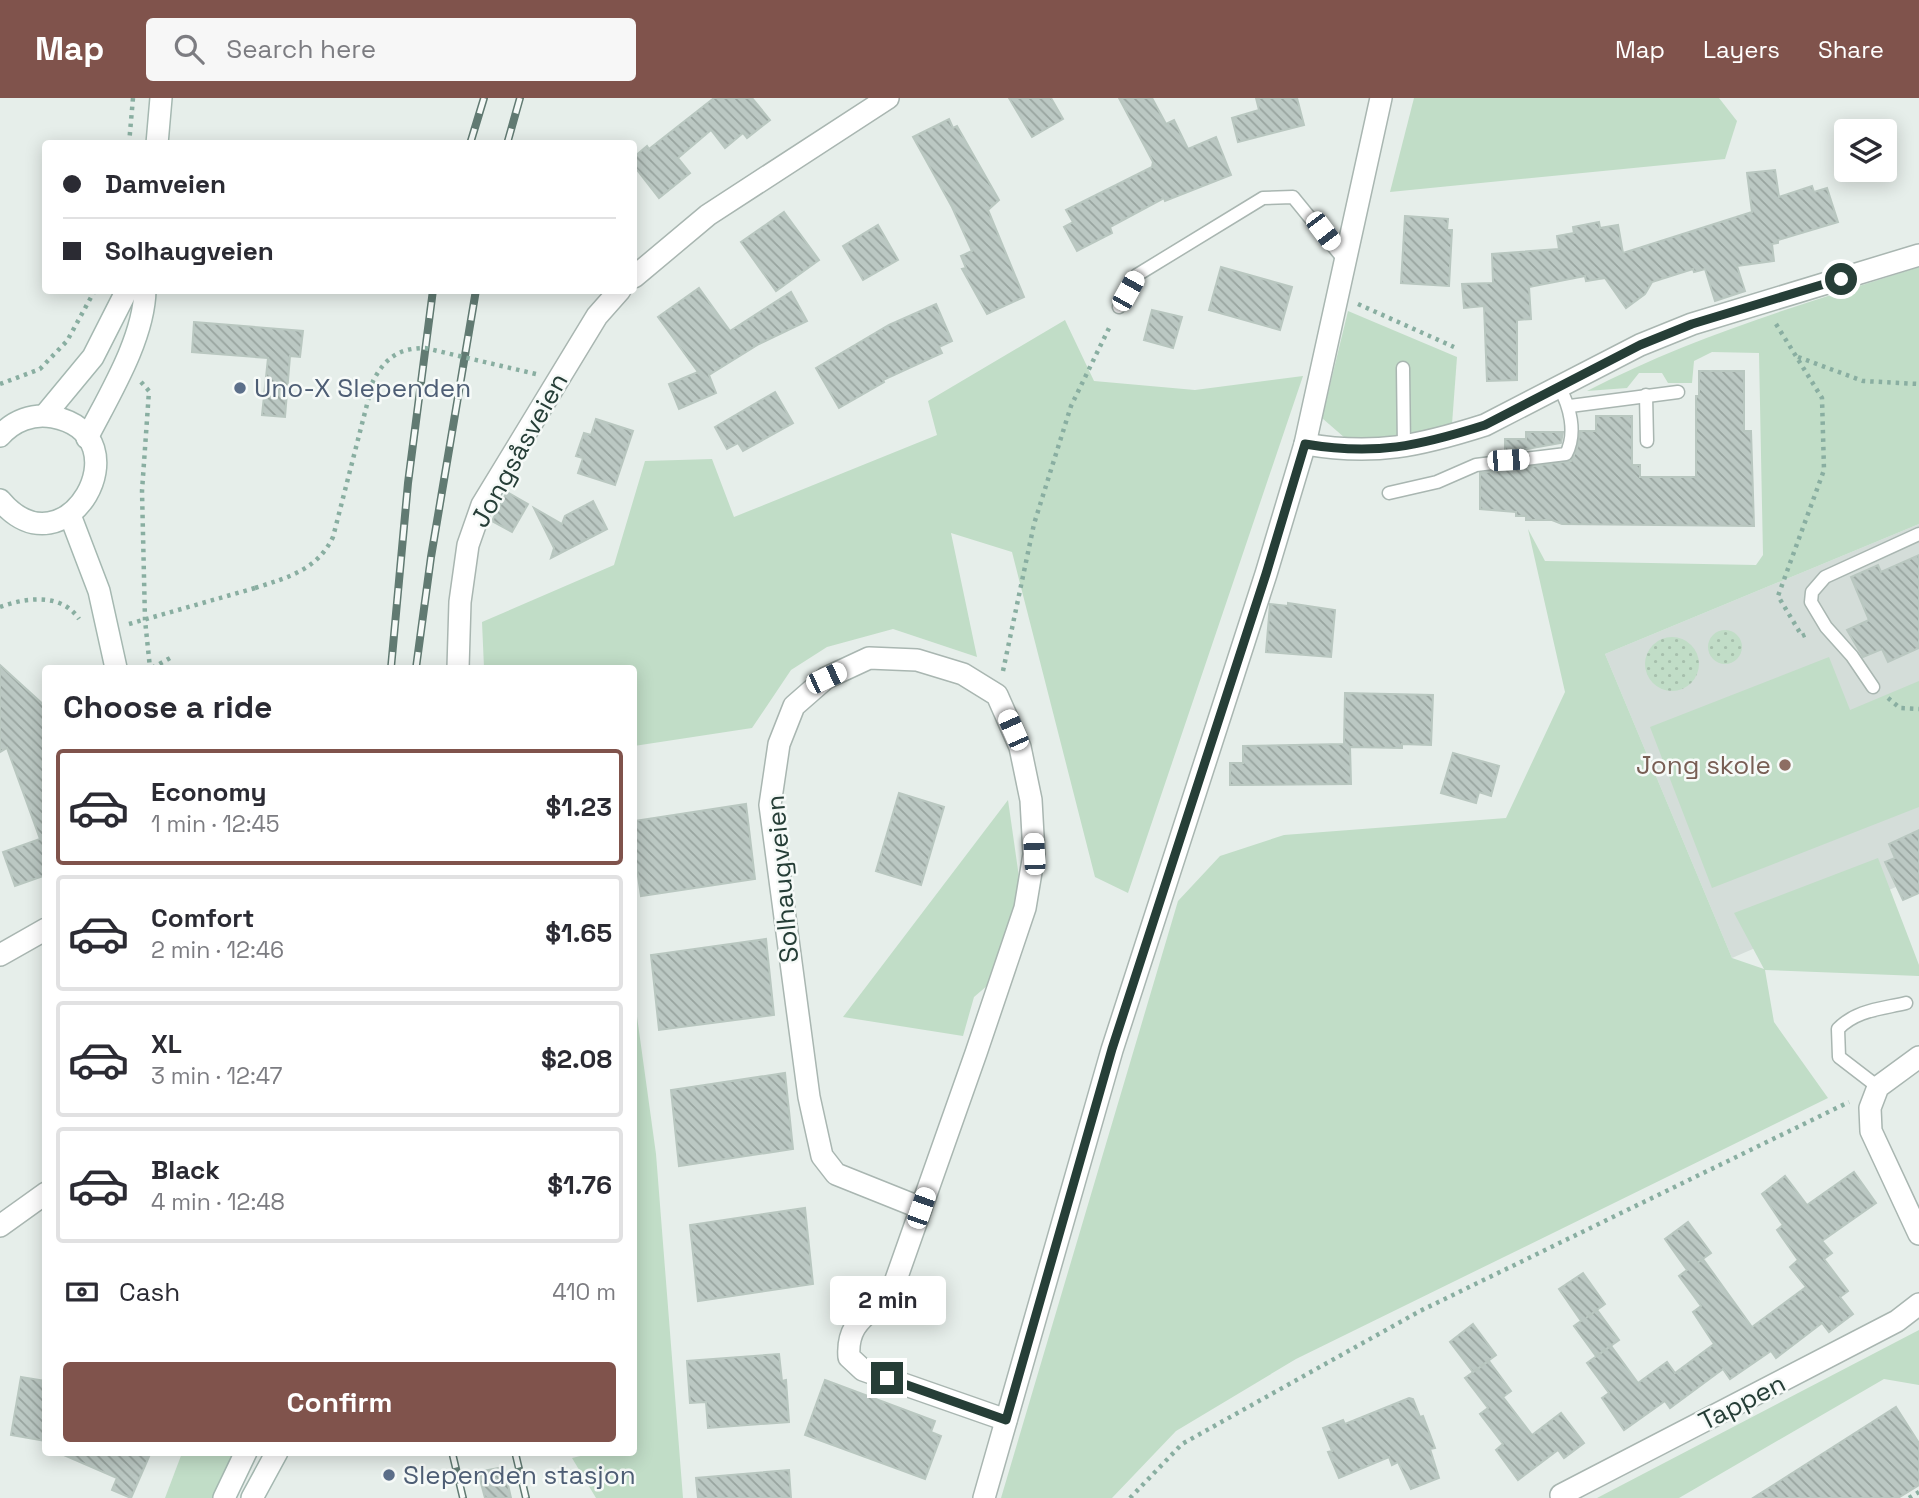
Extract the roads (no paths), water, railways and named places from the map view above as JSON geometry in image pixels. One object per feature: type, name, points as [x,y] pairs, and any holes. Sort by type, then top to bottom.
[{"type":"street","points":[[157,140],[161,98]]},
{"type":"street","points":[[637,274],[708,215],[888,98]]},
{"type":"street","points":[[984,1498],[1112,1049],[1266,574],[1305,444],[1381,98]]},
{"type":"street","points":[[1305,444],[1345,451],[1404,448],[1485,425],[1640,345],[1692,324],[1919,255]]},
{"type":"street","points":[[45,415],[93,357],[125,294]]},
{"type":"street","points":[[87,438],[122,371],[145,306],[145,294]]},
{"type":"street","name":"Jongsåsveien","points":[[458,665],[460,602],[468,545],[482,505],[597,316],[616,294]]},
{"type":"street","points":[[0,436],[14,423],[45,415],[61,418],[76,426],[87,438],[96,464],[96,478],[82,505],[70,515],[54,521],[37,522],[21,518],[2,507]]},
{"type":"street","points":[[70,515],[99,591],[115,665]]},
{"type":"street","name":"Solhaugveien","points":[[869,658],[918,660],[963,674],[998,695],[1020,747],[1031,800],[1034,854],[1025,908],[921,1208],[836,1174],[822,1156],[809,1097],[783,920],[770,805],[779,744],[794,706],[826,678],[869,658]]},
{"type":"street","points":[[0,955],[42,931]]},
{"type":"street","points":[[1916,1219],[1871,1131],[1870,1108],[1878,1087],[1919,1057]]},
{"type":"street","points":[[0,1226],[42,1196]]},
{"type":"street","points":[[921,1208],[893,1287],[881,1303],[857,1321],[848,1341],[849,1357],[863,1370],[1006,1420]]},
{"type":"street","name":"Tappen","points":[[1561,1495],[1898,1321],[1919,1304]]},
{"type":"street","points":[[225,1498],[244,1456]]},
{"type":"street","points":[[252,1498],[275,1456]]},
{"type":"lane","points":[[1119,307],[1136,275],[1263,198],[1293,197],[1346,262]]},
{"type":"lane","points":[[1403,368],[1404,448]]},
{"type":"lane","points":[[1389,493],[1437,482],[1476,465],[1566,454],[1570,447],[1570,406],[1559,387]]},
{"type":"lane","points":[[1570,406],[1678,392]]},
{"type":"lane","points":[[1646,395],[1647,441]]},
{"type":"lane","points":[[1873,687],[1852,656],[1826,627],[1811,602],[1812,592],[1817,584],[1919,534]]},
{"type":"lane","points":[[1878,1087],[1839,1057],[1838,1030],[1848,1019],[1863,1012],[1906,1003]]},
{"type":"railway","points":[[471,140],[484,98]]},
{"type":"railway","points":[[508,140],[520,98]]},
{"type":"railway","points":[[391,665],[408,483],[432,294]]},
{"type":"railway","points":[[416,665],[431,557],[475,294]]},
{"type":"railway","points":[[453,1456],[463,1498]]},
{"type":"railway","points":[[516,1456],[526,1498]]},
{"type":"place","name":"Uno-X Slependen","points":[[240,388]]},
{"type":"place","name":"Jong skole","points":[[1785,765]]},
{"type":"place","name":"Slependen stasjon","points":[[389,1475]]}]
